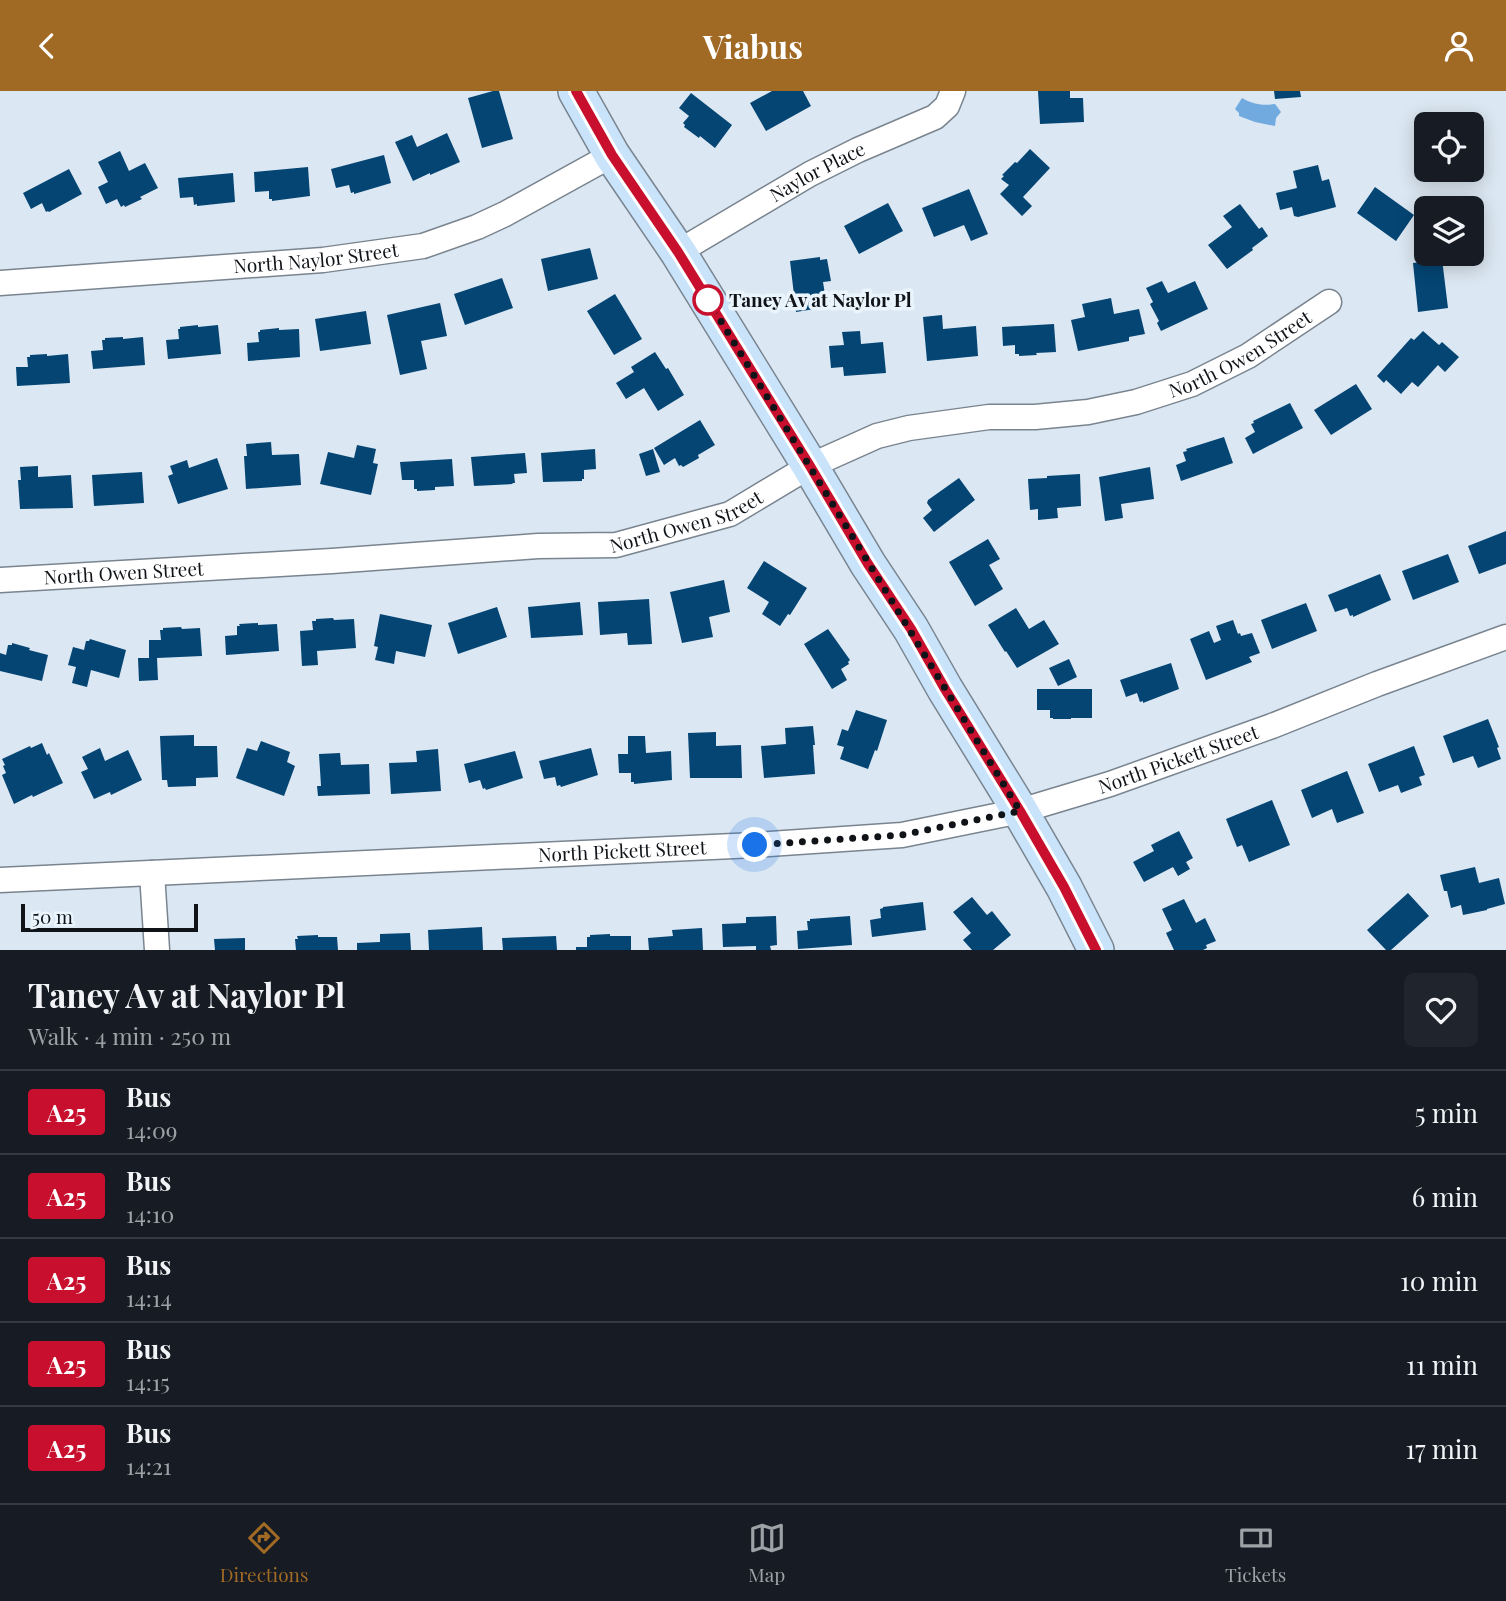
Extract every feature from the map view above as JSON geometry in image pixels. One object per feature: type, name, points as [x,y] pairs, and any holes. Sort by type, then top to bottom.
[{"type":"street","points":[[576,91],[612,155],[678,252],[868,564],[911,629],[1064,887],[1096,950]]},
{"type":"street","name":"Naylor Place","points":[[678,252],[810,174],[935,117],[947,106],[953,91]]},
{"type":"street","name":"North Naylor Street","points":[[0,283],[323,260],[423,246],[505,214],[612,155]]},
{"type":"street","name":"North Owen Street","points":[[0,580],[538,546],[616,545],[730,514],[810,466],[877,436],[909,428],[989,417],[1035,417],[1088,412],[1136,402],[1192,384],[1248,356],[1329,302]]},
{"type":"street","name":"North Pickett Street","points":[[0,880],[755,845],[902,835],[1020,811],[1110,784],[1506,637]]},
{"type":"street","points":[[152,873],[157,950]]},
{"type":"water","points":[[1242,98],[1257,104],[1275,104],[1281,112],[1276,118],[1275,126],[1239,116],[1235,109]]},
{"type":"building","points":[[499,91],[513,139],[482,148],[468,98]]},
{"type":"building","points":[[772,91],[803,91],[811,106],[766,131],[750,103]]},
{"type":"building","points":[[1038,91],[1070,91],[1070,98],[1083,98],[1084,122],[1040,124]]},
{"type":"building","points":[[1274,91],[1300,91],[1301,97],[1275,99]]},
{"type":"building","points":[[691,93],[732,125],[715,148],[684,127],[683,123],[689,116],[679,108]]},
{"type":"building","points":[[447,133],[460,162],[413,181],[395,142],[412,135],[417,147]]},
{"type":"building","points":[[1030,149],[1050,168],[1023,197],[1032,206],[1022,216],[1000,194],[1009,185],[1001,179]]},
{"type":"building","points":[[120,151],[129,171],[145,163],[158,188],[125,207],[121,207],[117,199],[106,204],[98,187],[108,182],[98,162]]},
{"type":"building","points":[[384,155],[391,183],[354,194],[351,193],[349,185],[336,188],[331,169]]},
{"type":"building","points":[[1318,165],[1322,181],[1329,179],[1336,207],[1298,217],[1294,216],[1292,207],[1280,210],[1276,193],[1297,188],[1293,171]]},
{"type":"building","points":[[308,167],[310,196],[272,201],[269,199],[269,191],[255,192],[254,172]]},
{"type":"building","points":[[69,169],[82,194],[49,212],[46,212],[42,203],[31,209],[23,193]]},
{"type":"building","points":[[233,173],[235,202],[197,206],[194,205],[193,197],[180,198],[178,178]]},
{"type":"building","points":[[1375,187],[1414,215],[1396,241],[1357,213]]},
{"type":"building","points":[[969,189],[988,234],[971,241],[964,225],[934,237],[922,208]]},
{"type":"building","points":[[888,203],[903,231],[859,254],[844,226]]},
{"type":"building","points":[[1240,204],[1259,229],[1262,227],[1268,236],[1227,269],[1208,245],[1232,227],[1223,216]]},
{"type":"building","points":[[590,248],[598,279],[548,291],[541,259]]},
{"type":"building","points":[[820,257],[820,260],[827,259],[831,281],[823,282],[827,307],[796,312],[790,261]]},
{"type":"building","points":[[1413,263],[1414,266],[1443,266],[1448,308],[1418,312]]},
{"type":"building","points":[[502,278],[513,308],[465,325],[454,294]]},
{"type":"building","points":[[1162,281],[1168,293],[1195,281],[1208,309],[1161,331],[1146,288]]},
{"type":"building","points":[[615,294],[642,339],[614,355],[587,311]]},
{"type":"building","points":[[1111,298],[1114,314],[1139,309],[1145,334],[1129,337],[1129,341],[1078,351],[1071,320],[1085,317],[1082,304]]},
{"type":"building","points":[[440,303],[447,336],[421,341],[427,369],[400,375],[387,315]]},
{"type":"building","points":[[366,311],[371,344],[320,351],[315,319]]},
{"type":"building","points":[[942,315],[943,329],[976,326],[978,356],[927,361],[923,317]]},
{"type":"building","points":[[1054,324],[1056,352],[1019,356],[1015,354],[1015,345],[1003,346],[1002,327]]},
{"type":"building","points":[[218,325],[221,354],[168,359],[166,340],[179,339],[180,327]]},
{"type":"building","points":[[299,329],[300,357],[248,361],[247,343],[259,342],[260,330]]},
{"type":"building","points":[[860,331],[861,344],[883,342],[886,373],[844,376],[843,367],[831,368],[829,346],[844,345],[842,332]]},
{"type":"building","points":[[1423,331],[1439,345],[1442,342],[1459,357],[1445,372],[1438,365],[1418,387],[1412,382],[1401,394],[1386,380],[1384,383],[1377,376],[1411,338],[1414,340]]},
{"type":"building","points":[[143,337],[145,365],[93,369],[91,351],[103,350],[102,340],[105,338]]},
{"type":"building","points":[[655,352],[684,395],[658,411],[644,388],[626,399],[616,383],[634,372],[631,367]]},
{"type":"building","points":[[68,354],[70,383],[17,386],[16,367],[28,367],[27,357],[30,355]]},
{"type":"building","points":[[1356,384],[1372,409],[1331,435],[1314,410]]},
{"type":"building","points":[[1290,403],[1303,428],[1253,454],[1245,438],[1255,432],[1251,424],[1253,421]]},
{"type":"building","points":[[700,420],[715,445],[683,467],[679,466],[675,458],[664,465],[654,448]]},
{"type":"building","points":[[1224,437],[1233,463],[1181,481],[1176,465],[1186,461],[1183,452]]},
{"type":"building","points":[[271,442],[272,455],[299,454],[301,485],[246,489],[246,444]]},
{"type":"building","points":[[357,445],[376,449],[373,463],[378,464],[371,495],[320,484],[328,452],[354,458]]},
{"type":"building","points":[[595,449],[596,469],[584,470],[582,481],[543,482],[541,453]]},
{"type":"building","points":[[653,449],[660,472],[646,476],[639,454]]},
{"type":"building","points":[[525,453],[527,473],[514,474],[515,483],[474,486],[471,457]]},
{"type":"building","points":[[217,458],[228,489],[178,504],[168,476],[173,474],[170,466],[187,460],[189,468]]},
{"type":"building","points":[[452,459],[454,486],[417,491],[414,489],[414,480],[402,480],[400,462]]},
{"type":"building","points":[[38,466],[38,477],[71,475],[73,508],[20,509],[20,467]]},
{"type":"building","points":[[1150,467],[1154,499],[1121,504],[1123,518],[1105,521],[1099,477]]},
{"type":"building","points":[[142,472],[144,503],[94,506],[92,475]]},
{"type":"building","points":[[1080,474],[1081,506],[1057,508],[1058,518],[1038,520],[1038,509],[1030,510],[1028,479]]},
{"type":"building","points":[[959,478],[975,500],[934,532],[923,518],[932,510],[928,500]]},
{"type":"building","points":[[1506,531],[1506,564],[1479,574],[1468,546]]},
{"type":"building","points":[[988,539],[1000,559],[989,565],[1003,589],[975,606],[949,562]]},
{"type":"building","points":[[1448,554],[1459,582],[1413,600],[1402,571]]},
{"type":"building","points":[[764,561],[807,588],[780,626],[762,614],[769,602],[747,588]]},
{"type":"building","points":[[1380,574],[1391,600],[1353,617],[1347,608],[1335,612],[1328,595]]},
{"type":"building","points":[[724,580],[730,612],[709,617],[713,637],[682,643],[670,592]]},
{"type":"building","points":[[649,599],[652,644],[628,645],[627,633],[600,635],[598,602]]},
{"type":"building","points":[[580,602],[583,635],[531,638],[528,607]]},
{"type":"building","points":[[1306,603],[1317,631],[1272,649],[1261,620]]},
{"type":"building","points":[[497,607],[507,637],[458,654],[448,623]]},
{"type":"building","points":[[1016,608],[1029,629],[1044,620],[1059,644],[1017,668],[988,625]]},
{"type":"building","points":[[380,614],[432,625],[425,657],[396,651],[394,664],[375,660],[378,647],[374,646]]},
{"type":"building","points":[[316,619],[354,619],[356,648],[317,651],[318,665],[302,666],[300,631],[313,630],[312,621]]},
{"type":"building","points":[[1233,620],[1238,634],[1241,636],[1252,633],[1260,653],[1249,657],[1252,662],[1206,680],[1190,639],[1209,631],[1214,643],[1221,640],[1216,626]]},
{"type":"building","points":[[239,624],[277,624],[279,651],[226,655],[225,636],[237,635]]},
{"type":"building","points":[[163,628],[200,628],[202,656],[157,658],[158,680],[139,681],[138,658],[149,658],[149,640],[161,640],[160,630]]},
{"type":"building","points":[[828,629],[850,660],[849,664],[841,669],[847,680],[832,689],[804,644]]},
{"type":"building","points":[[90,639],[126,650],[119,678],[91,670],[87,687],[72,683],[76,667],[68,665],[73,647],[84,650],[86,641]]},
{"type":"building","points":[[12,643],[48,655],[42,681],[0,671],[0,653],[6,655],[8,645]]},
{"type":"building","points":[[1069,659],[1077,677],[1058,686],[1049,668]]},
{"type":"building","points":[[1171,663],[1179,689],[1143,703],[1137,693],[1126,697],[1120,680]]},
{"type":"building","points":[[1037,689],[1092,689],[1092,718],[1050,718],[1050,710],[1037,710]]},
{"type":"building","points":[[856,710],[887,720],[868,769],[840,759],[844,747],[837,745],[842,729],[848,731]]},
{"type":"building","points":[[1488,719],[1501,759],[1478,768],[1473,756],[1453,763],[1443,736]]},
{"type":"building","points":[[813,726],[815,774],[764,778],[761,746],[786,744],[785,728]]},
{"type":"building","points":[[716,732],[716,746],[741,745],[742,778],[690,778],[688,733]]},
{"type":"building","points":[[194,735],[194,746],[217,746],[218,777],[196,778],[196,786],[168,787],[167,780],[162,780],[160,736]]},
{"type":"building","points":[[628,736],[645,736],[646,753],[671,751],[672,780],[634,784],[631,782],[631,773],[619,773],[618,754],[628,754]]},
{"type":"building","points":[[261,741],[290,752],[287,762],[295,766],[284,796],[236,778],[247,748],[257,751]]},
{"type":"building","points":[[42,743],[63,783],[14,804],[2,775],[6,773],[2,759]]},
{"type":"building","points":[[1414,746],[1425,775],[1419,777],[1422,785],[1401,793],[1398,785],[1379,792],[1368,764]]},
{"type":"building","points":[[100,748],[105,761],[128,750],[142,780],[111,795],[110,792],[94,799],[81,772],[88,769],[82,757]]},
{"type":"building","points":[[591,748],[598,775],[561,787],[557,786],[555,777],[544,779],[539,761]]},
{"type":"building","points":[[438,749],[441,791],[391,794],[389,763],[417,762],[416,751]]},
{"type":"building","points":[[515,751],[523,778],[486,790],[480,780],[469,783],[464,764]]},
{"type":"building","points":[[340,753],[341,765],[369,764],[370,794],[318,796],[317,786],[321,786],[319,754]]},
{"type":"building","points":[[1347,771],[1364,813],[1337,823],[1332,809],[1312,818],[1301,790]]},
{"type":"building","points":[[1272,800],[1290,845],[1249,862],[1242,845],[1237,847],[1226,819]]},
{"type":"building","points":[[1179,831],[1193,858],[1186,862],[1190,869],[1178,876],[1173,867],[1144,882],[1133,862],[1154,851],[1151,845]]},
{"type":"building","points":[[1475,867],[1479,883],[1499,878],[1505,904],[1463,915],[1461,905],[1451,908],[1440,875]]},
{"type":"building","points":[[1408,893],[1429,916],[1391,950],[1386,950],[1367,930]]},
{"type":"building","points":[[972,897],[987,915],[992,911],[1011,935],[993,950],[972,950],[963,940],[971,933],[953,912]]},
{"type":"building","points":[[1184,899],[1196,923],[1205,918],[1216,941],[1206,945],[1207,948],[1203,950],[1174,950],[1166,933],[1172,930],[1162,909]]},
{"type":"building","points":[[923,902],[926,930],[872,937],[870,920],[881,918],[880,909]]},
{"type":"building","points":[[776,916],[777,945],[770,946],[771,950],[756,950],[756,946],[723,947],[722,924],[746,923],[746,917]]},
{"type":"building","points":[[850,916],[852,945],[798,949],[797,931],[808,930],[807,921],[810,919]]},
{"type":"building","points":[[482,927],[483,950],[429,950],[428,930]]},
{"type":"building","points":[[702,928],[703,950],[649,950],[648,938],[673,936],[672,930]]},
{"type":"building","points":[[410,933],[411,950],[357,950],[357,943],[380,942],[380,934]]},
{"type":"building","points":[[590,935],[631,936],[631,950],[576,950],[576,947],[587,947],[587,937]]},
{"type":"building","points":[[297,936],[337,937],[338,950],[296,950]]},
{"type":"building","points":[[556,936],[557,950],[503,950],[502,938]]},
{"type":"building","points":[[245,938],[245,950],[215,950],[214,939]]},
{"type":"bus line","name":"A25","points":[[576,91],[612,155],[678,252],[868,564],[911,629],[1064,887],[1096,950]]},
{"type":"place","name":"Taney Av at Naylor Pl","points":[[708,300]]},
{"type":"route","points":[[708,300],[1020,811],[902,835],[755,845]]}]
